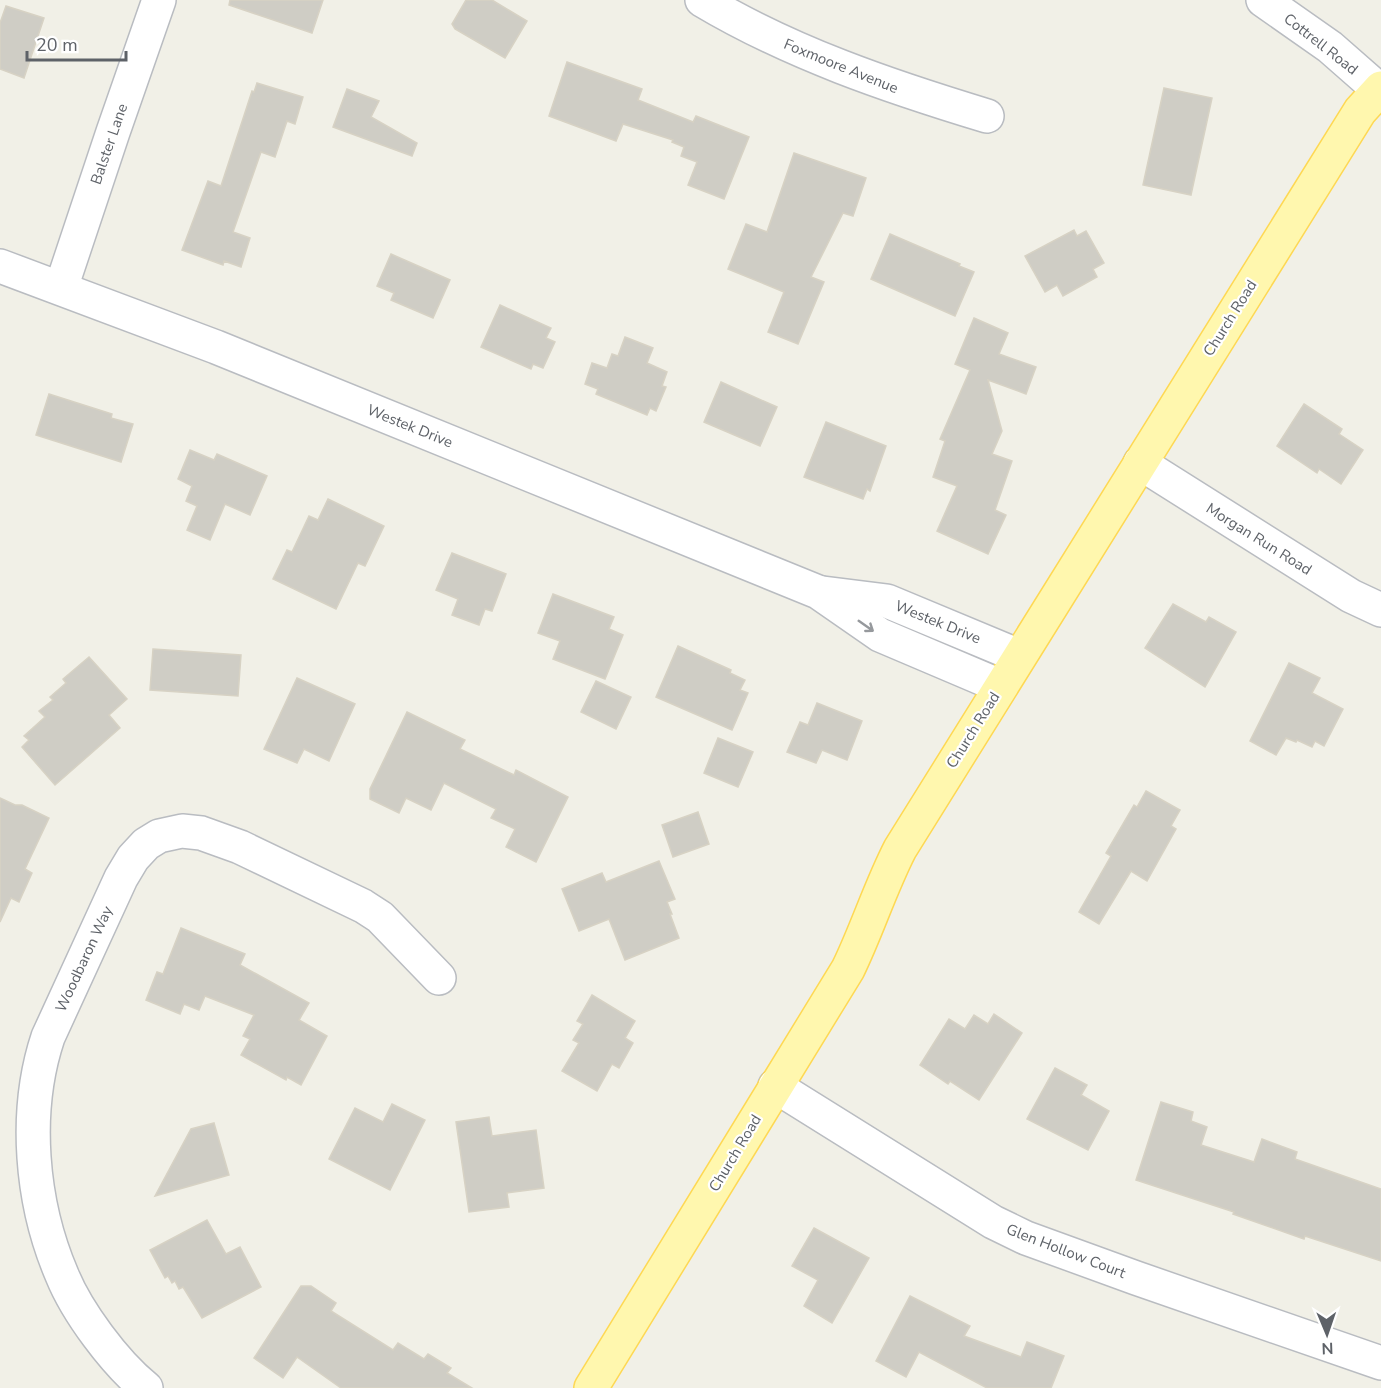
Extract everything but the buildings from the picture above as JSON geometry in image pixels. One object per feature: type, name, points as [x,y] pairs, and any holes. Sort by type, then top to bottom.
[{"type":"main road","name":"Church Road","points":[[591,1388],[848,969],[900,849],[1360,111],[1380,89]]},
{"type":"street","name":"Balster Lane","points":[[61,288],[159,0]]},
{"type":"street","name":"Foxmoore Avenue","points":[[702,0],[731,18],[807,54],[916,95],[987,116]]},
{"type":"street","name":"Cottrell Road","points":[[1263,0],[1329,47],[1380,89]]},
{"type":"street","name":"Westek Drive","points":[[0,266],[227,351],[818,592],[880,635],[1000,686]]},
{"type":"street","name":"Morgan Run Road","points":[[1140,463],[1351,597],[1381,610]]},
{"type":"street","name":"Westek Drive","points":[[818,592],[887,601],[1019,656]]},
{"type":"street","name":"Woodbaron Way","points":[[146,1388],[114,1355],[82,1313],[62,1276],[46,1228],[35,1167],[34,1108],[43,1053],[48,1037],[121,878],[133,858],[146,844],[159,836],[182,831],[201,833],[240,847],[363,906],[380,917],[439,978]]},
{"type":"street","name":"Glen Hollow Court","points":[[775,1086],[993,1222],[1026,1238],[1381,1363]]}]
